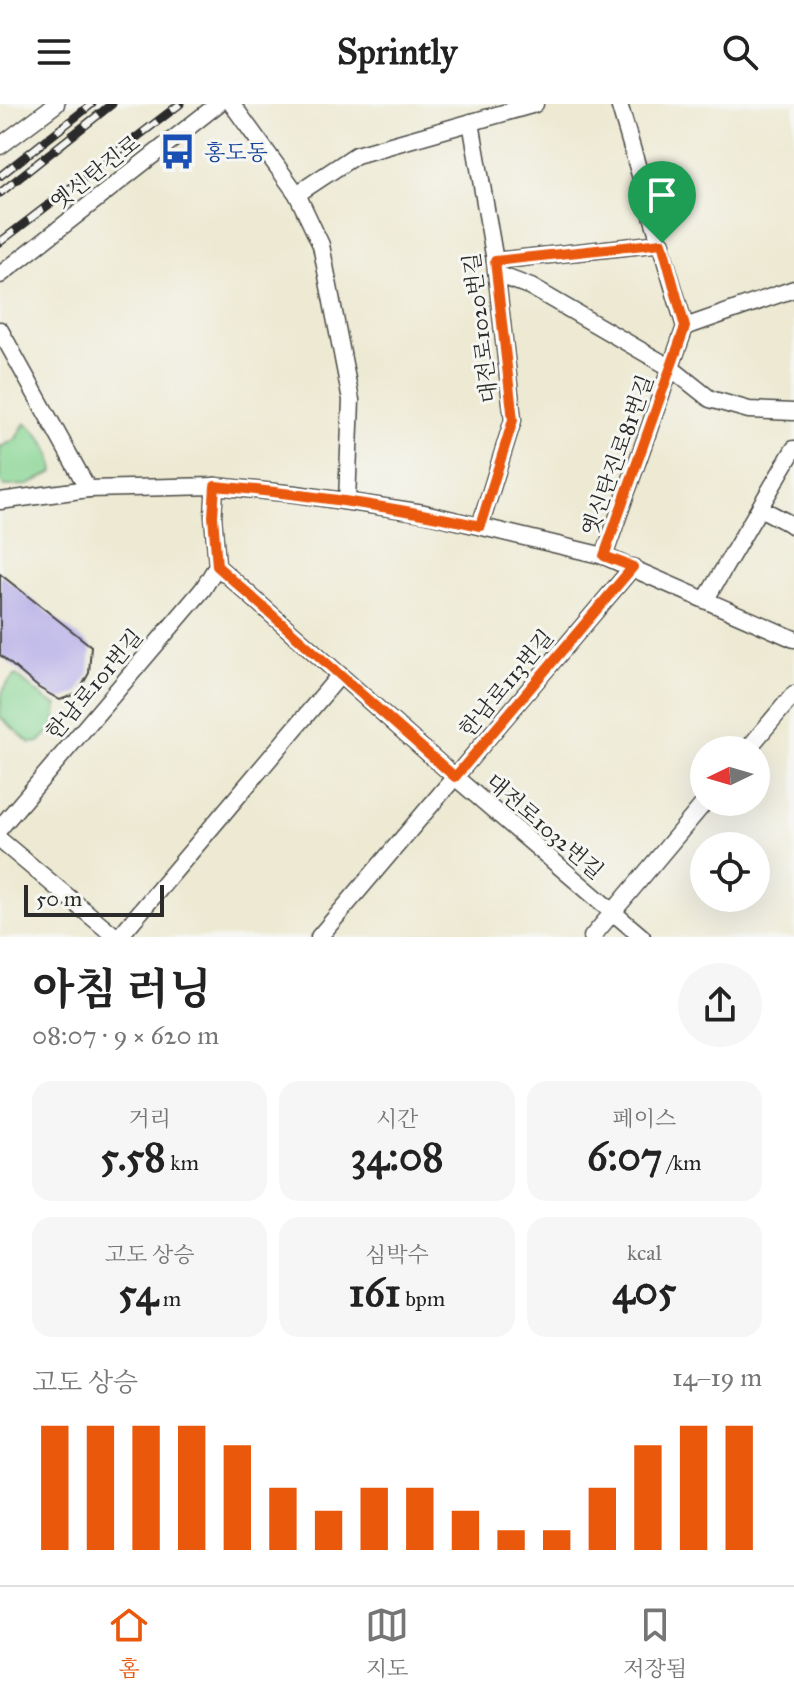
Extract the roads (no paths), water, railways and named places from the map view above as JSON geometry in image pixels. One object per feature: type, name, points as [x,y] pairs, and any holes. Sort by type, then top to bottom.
[{"type":"street","points":[[0,146],[56,104]]},
{"type":"street","name":"옛신탄진로","points":[[0,275],[218,104]]},
{"type":"street","points":[[232,104],[297,194],[321,245],[351,400],[347,501]]},
{"type":"street","points":[[297,194],[356,155],[535,104]]},
{"type":"street","points":[[619,104],[685,327],[794,289]]},
{"type":"street","name":"대전로1020번길","points":[[471,122],[496,268],[513,420],[480,526]]},
{"type":"street","points":[[496,268],[662,243]]},
{"type":"street","name":"옛신탄진로81번길","points":[[496,268],[671,368]]},
{"type":"street","name":"옛신탄진로81번길","points":[[604,556],[685,327]]},
{"type":"street","points":[[0,330],[88,489]]},
{"type":"street","points":[[671,368],[710,399],[749,410],[794,412]]},
{"type":"street","points":[[706,599],[794,449]]},
{"type":"street","points":[[215,486],[213,516],[217,566]]},
{"type":"street","points":[[0,501],[88,489],[215,486],[424,513],[604,556],[794,639]]},
{"type":"street","points":[[760,508],[794,526]]},
{"type":"street","name":"대전로1032번길","points":[[217,566],[455,777],[642,937]]},
{"type":"street","name":"한남로101번길","points":[[0,828],[203,589],[217,566]]},
{"type":"street","name":"한남로113번길","points":[[319,937],[633,567]]},
{"type":"street","points":[[0,840],[117,937],[340,675]]},
{"type":"street","points":[[759,736],[794,694]]},
{"type":"street","points":[[592,937],[693,816]]},
{"type":"railway","points":[[0,176],[92,104]]},
{"type":"railway","points":[[0,193],[112,104]]},
{"type":"railway","points":[[0,242],[180,104]]},
{"type":"place","name":"홍도동","points":[[178,152]]}]
